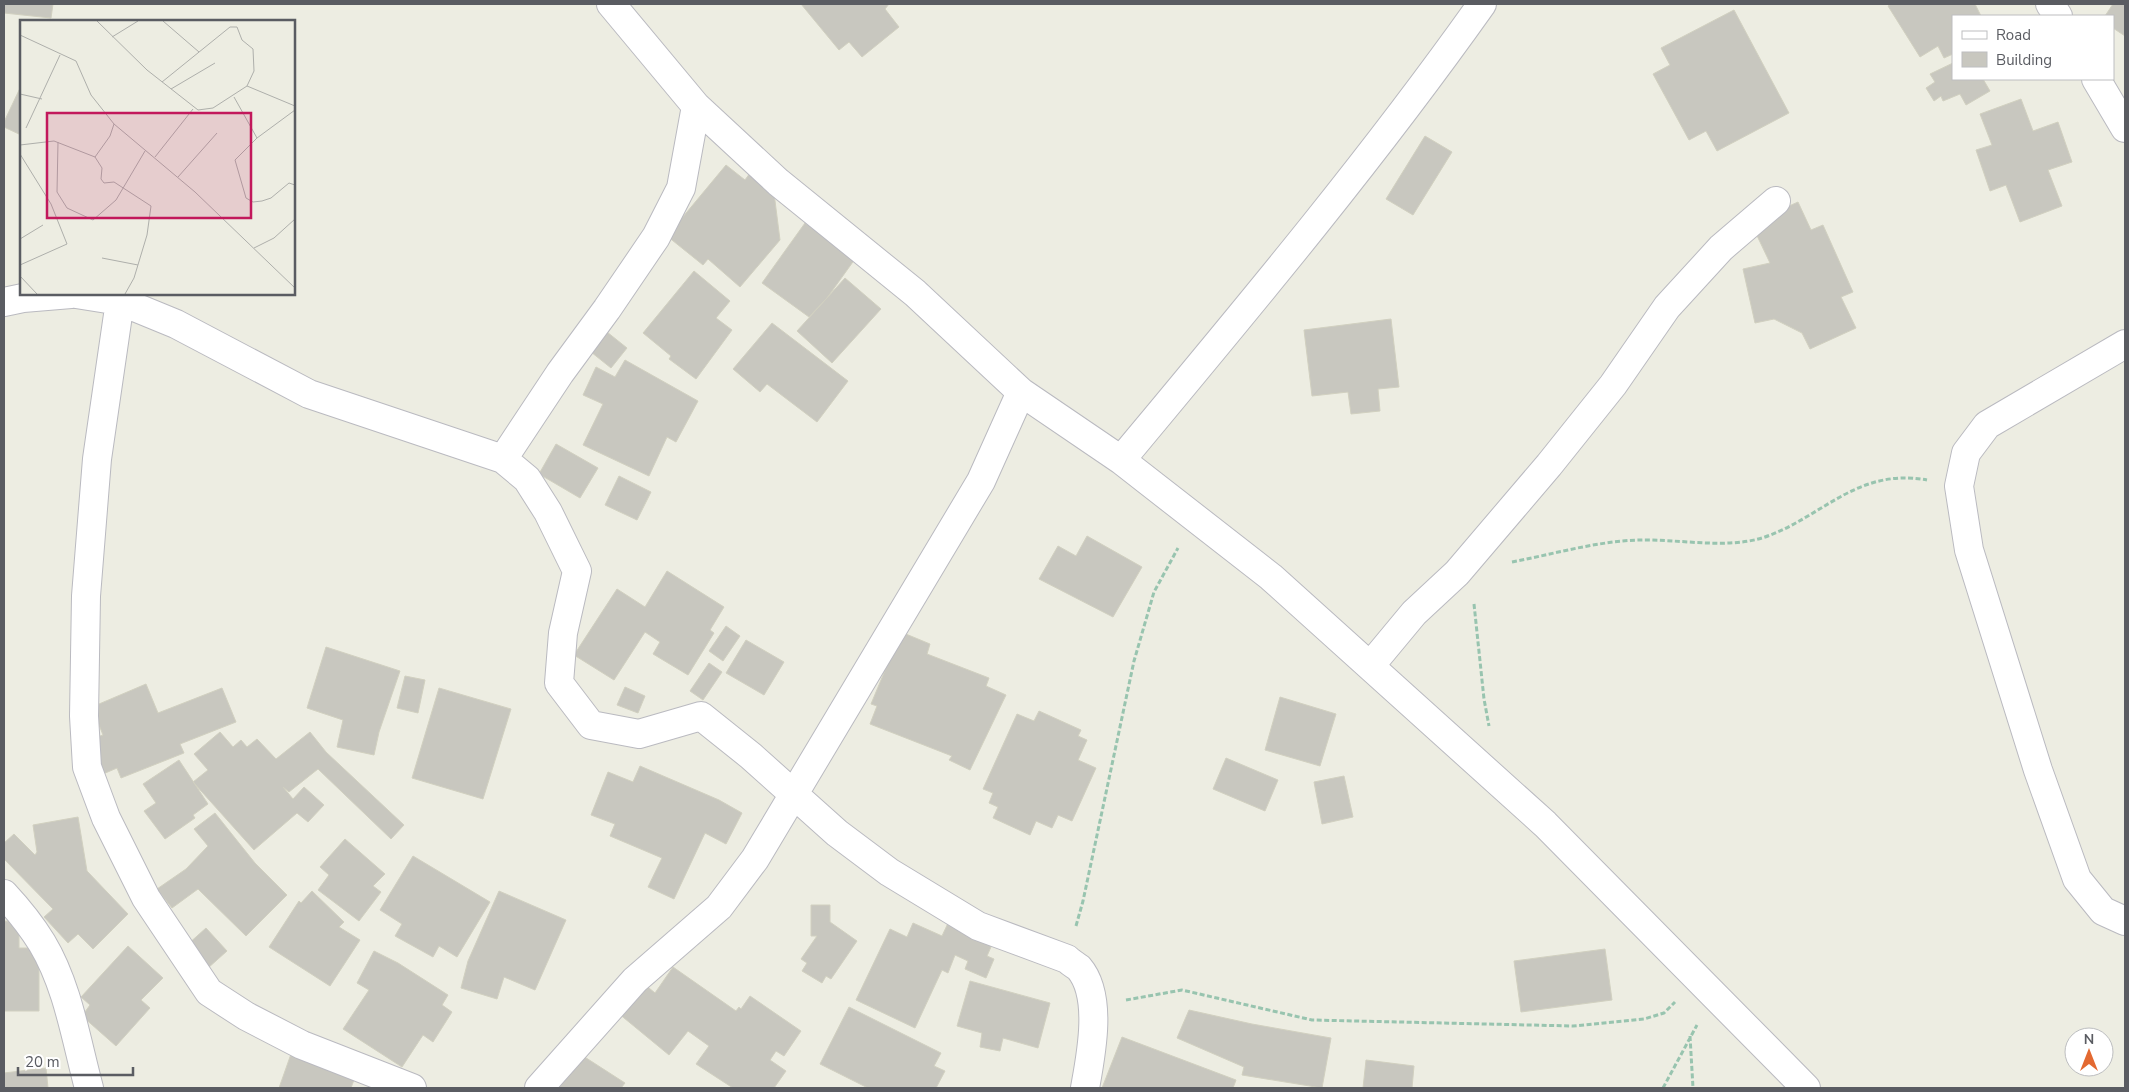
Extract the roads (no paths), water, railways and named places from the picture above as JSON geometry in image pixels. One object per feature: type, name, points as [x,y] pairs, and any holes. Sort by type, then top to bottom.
[{"type":"street","points":[[611,4],[696,106],[778,182],[915,294],[1021,392],[1121,460],[1271,577],[1545,824],[1806,1088]]},
{"type":"street","points":[[1121,460],[1267,285],[1448,52],[1482,4]]},
{"type":"street","points":[[2050,4],[2057,15]]},
{"type":"street","points":[[2097,80],[2125,128]]},
{"type":"street","points":[[502,459],[656,237],[681,188],[696,106]]},
{"type":"street","points":[[1370,666],[1414,613],[1457,573],[1473,562],[1613,385],[1667,307],[1721,248],[1776,201]]},
{"type":"street","points":[[4,302],[23,298],[59,295]]},
{"type":"street","points":[[82,295],[120,301],[176,324],[309,394],[502,459],[527,479],[548,512],[577,571],[563,633],[559,683],[591,725],[639,734],[701,716],[794,793],[837,833],[889,872],[978,926],[1067,958],[1079,969],[1087,983],[1093,1010],[1089,1066],[1085,1088]]},
{"type":"street","points":[[120,301],[97,459],[86,596],[84,716],[87,767],[106,818],[146,898],[209,992],[246,1016],[302,1045],[412,1088]]},
{"type":"street","points":[[2125,344],[1987,425],[1966,453],[1959,486],[1969,550],[2021,717],[2077,879],[2103,911],[2125,921]]},
{"type":"street","points":[[539,1088],[635,980],[719,907],[755,859],[980,481],[1021,392]]},
{"type":"street","points":[[4,894],[22,914],[42,943],[60,981],[89,1088]]}]
